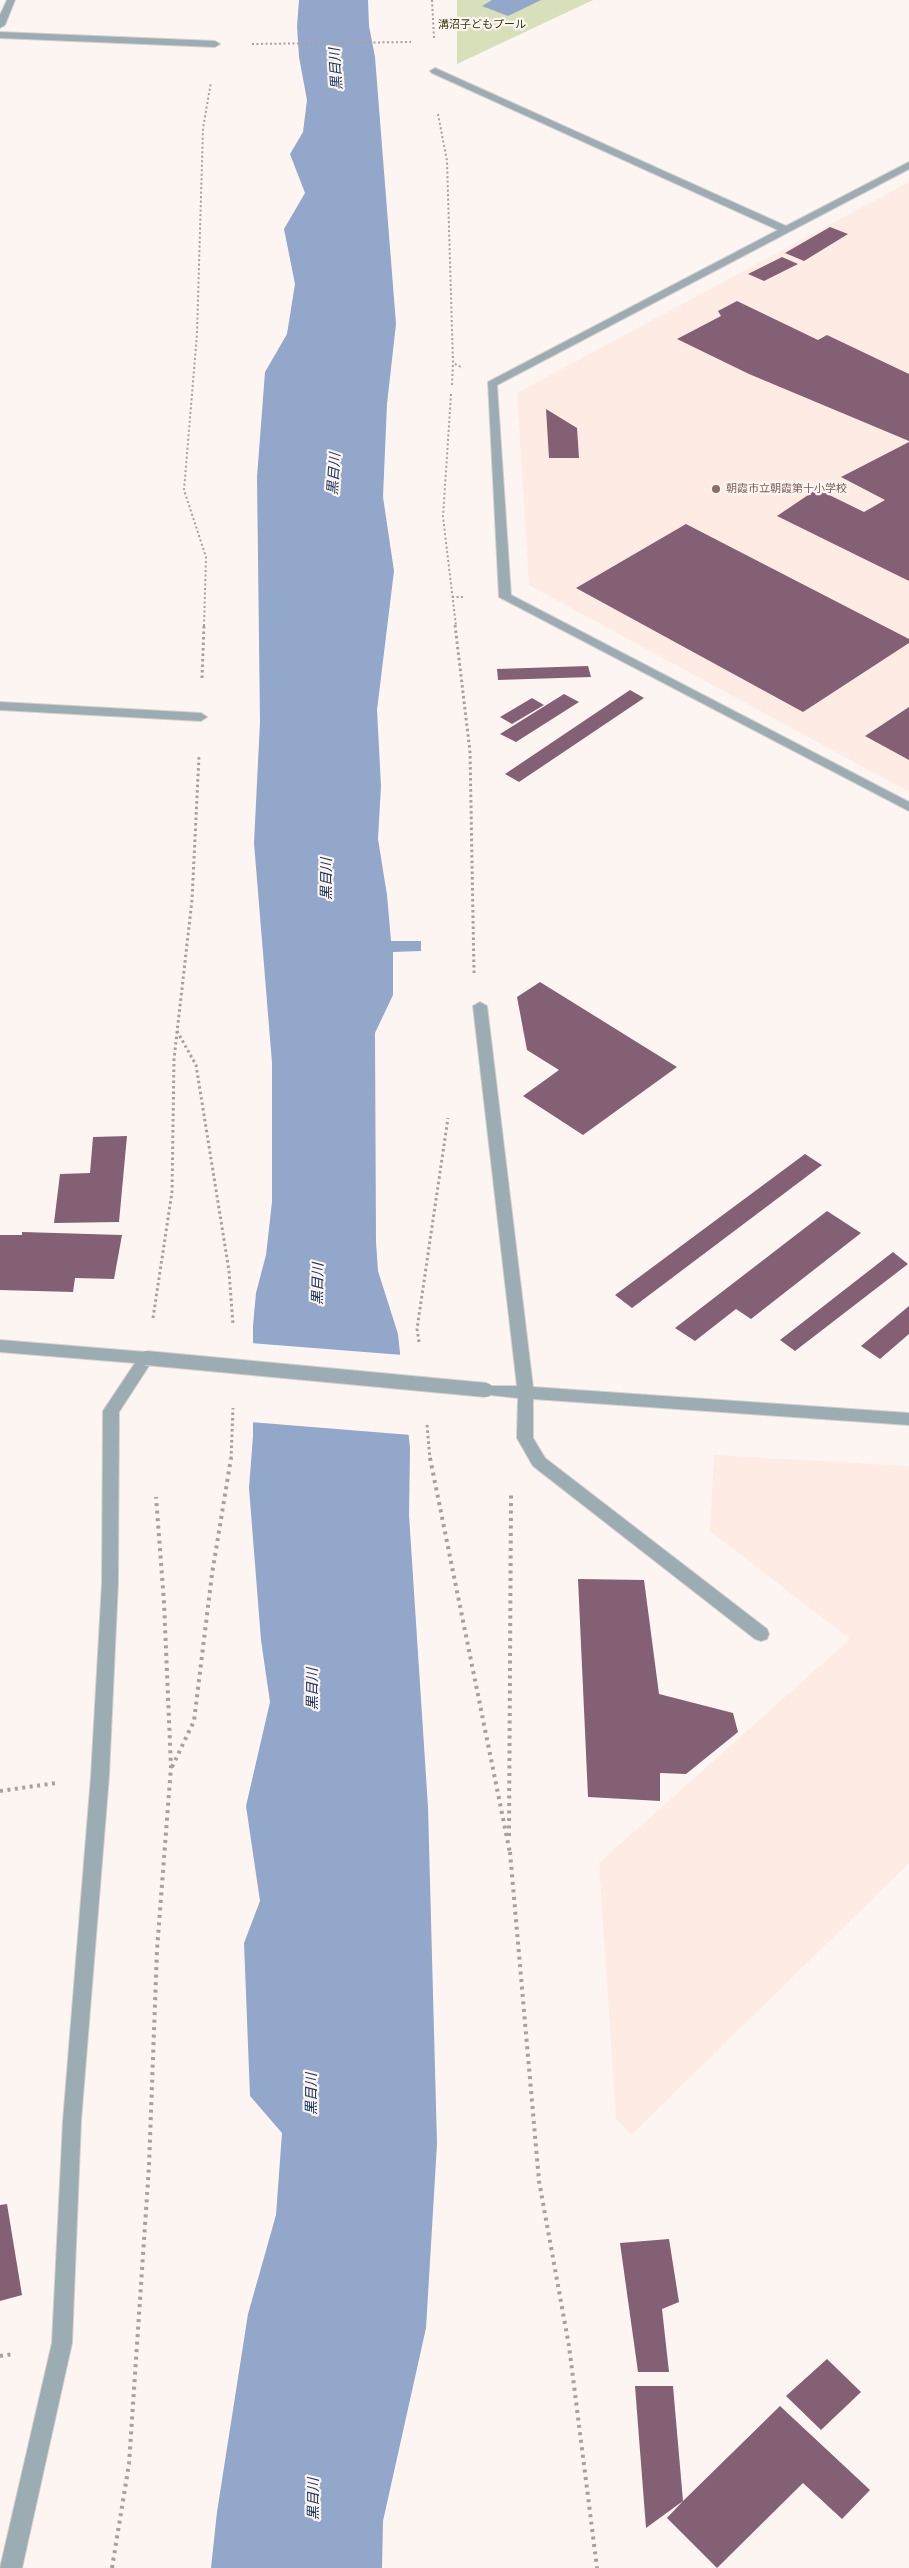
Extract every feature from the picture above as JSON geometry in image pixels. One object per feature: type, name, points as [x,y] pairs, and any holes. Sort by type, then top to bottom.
[{"type":"street","points":[[0,25],[11,0]]},
{"type":"street","points":[[0,36],[215,44]]},
{"type":"street","points":[[435,71],[786,230]]},
{"type":"street","points":[[909,165],[492,384],[505,598],[909,807]]},
{"type":"street","points":[[0,706],[201,717]]},
{"type":"street","points":[[480,1006],[526,1394],[522,1434],[527,1448],[539,1462],[762,1634]]},
{"type":"street","points":[[0,1346],[526,1394],[909,1419]]},
{"type":"street","points":[[11,2568],[62,2343],[72,2121],[100,1776],[110,1583],[111,1411],[146,1358]]},
{"type":"path","points":[[432,0],[438,118],[447,161],[453,363],[443,517],[470,752],[473,971],[480,1006]]},
{"type":"path","points":[[215,44],[434,41]]},
{"type":"path","points":[[453,363],[492,384]]},
{"type":"path","points":[[511,1486],[508,1834],[538,2181],[569,2346],[597,2568]]},
{"type":"path","points":[[112,2568],[130,2464],[149,2166],[156,1950],[171,1768],[164,1602],[156,1494]]},
{"type":"path","points":[[0,1791],[100,1776]]},
{"type":"shaded area","name":"朝霞市立朝霞第十小学校","points":[[909,182],[909,792],[529,585],[517,393]]},
{"type":"shaded area","points":[[714,1455],[909,1466],[909,1863],[631,2135],[616,2119],[599,1863],[850,1639],[710,1531]]},
{"type":"green space","name":"溝沼子どもプール","points":[[457,0],[593,0],[457,64]]},
{"type":"water","name":"黒目川","points":[[299,0],[368,0],[369,26],[375,57],[396,324],[387,404],[383,497],[394,571],[377,710],[381,786],[378,839],[387,895],[391,941],[421,941],[421,951],[393,952],[393,995],[375,1033],[376,1242],[378,1271],[398,1334],[410,1448],[409,1515],[428,1807],[437,2144],[426,2328],[383,2521],[382,2568],[211,2568],[217,2512],[248,2314],[276,2215],[282,2133],[250,2096],[244,1943],[260,1901],[246,1806],[270,1702],[261,1640],[249,1488],[253,1436],[253,1326],[256,1293],[266,1255],[272,1202],[272,1063],[254,843],[260,722],[257,477],[265,372],[287,334],[295,284],[284,229],[305,193],[290,154],[303,132],[307,100],[299,57],[297,26]]},
{"type":"water","points":[[492,0],[541,0],[508,16],[482,6]]},
{"type":"pier","points":[[250,1343],[403,1355],[411,1435],[250,1422]]},
{"type":"building","points":[[830,227],[848,234],[804,261],[785,253]]},
{"type":"building","points":[[782,257],[798,264],[764,281],[748,274]]},
{"type":"building","points":[[737,301],[818,340],[827,335],[909,374],[909,441],[749,374],[677,339],[721,316],[718,311]]},
{"type":"building","points":[[546,409],[577,428],[579,458],[549,458]]},
{"type":"building","points":[[909,442],[909,581],[777,516],[817,489],[864,512],[885,500],[841,477]]},
{"type":"building","points":[[686,524],[909,639],[909,643],[803,712],[576,588]]},
{"type":"building","points":[[588,666],[591,677],[498,680],[497,669]]},
{"type":"building","points":[[630,690],[644,698],[519,782],[505,774]]},
{"type":"building","points":[[564,694],[579,702],[516,742],[500,734]]},
{"type":"building","points":[[532,698],[544,705],[512,724],[500,717]]},
{"type":"building","points":[[909,707],[909,760],[865,736]]},
{"type":"building","points":[[540,982],[677,1067],[583,1135],[523,1096],[559,1070],[527,1050],[517,997]]},
{"type":"building","points":[[127,1136],[119,1222],[54,1223],[60,1174],[90,1173],[93,1137]]},
{"type":"building","points":[[805,1154],[822,1165],[632,1308],[615,1295]]},
{"type":"building","points":[[827,1211],[861,1233],[751,1319],[736,1309],[695,1341],[675,1328]]},
{"type":"building","points":[[22,1232],[122,1235],[114,1279],[75,1278],[73,1292],[0,1290],[0,1235],[22,1235]]},
{"type":"building","points":[[893,1252],[908,1264],[795,1351],[780,1340]]},
{"type":"building","points":[[909,1306],[909,1334],[880,1359],[861,1346]]},
{"type":"building","points":[[578,1579],[644,1580],[659,1694],[733,1713],[738,1732],[686,1774],[660,1773],[660,1801],[588,1797]]},
{"type":"building","points":[[7,2204],[22,2295],[0,2301],[0,2205]]},
{"type":"building","points":[[669,2239],[679,2302],[662,2309],[669,2372],[638,2372],[620,2243]]},
{"type":"building","points":[[827,2359],[861,2392],[821,2430],[786,2396]]},
{"type":"building","points":[[635,2386],[673,2386],[683,2501],[646,2528]]},
{"type":"building","points":[[780,2406],[870,2490],[842,2519],[803,2483],[717,2568],[667,2518]]},
{"type":"place","name":"朝霞市立朝霞第十小学校","points":[[716,489]]}]
